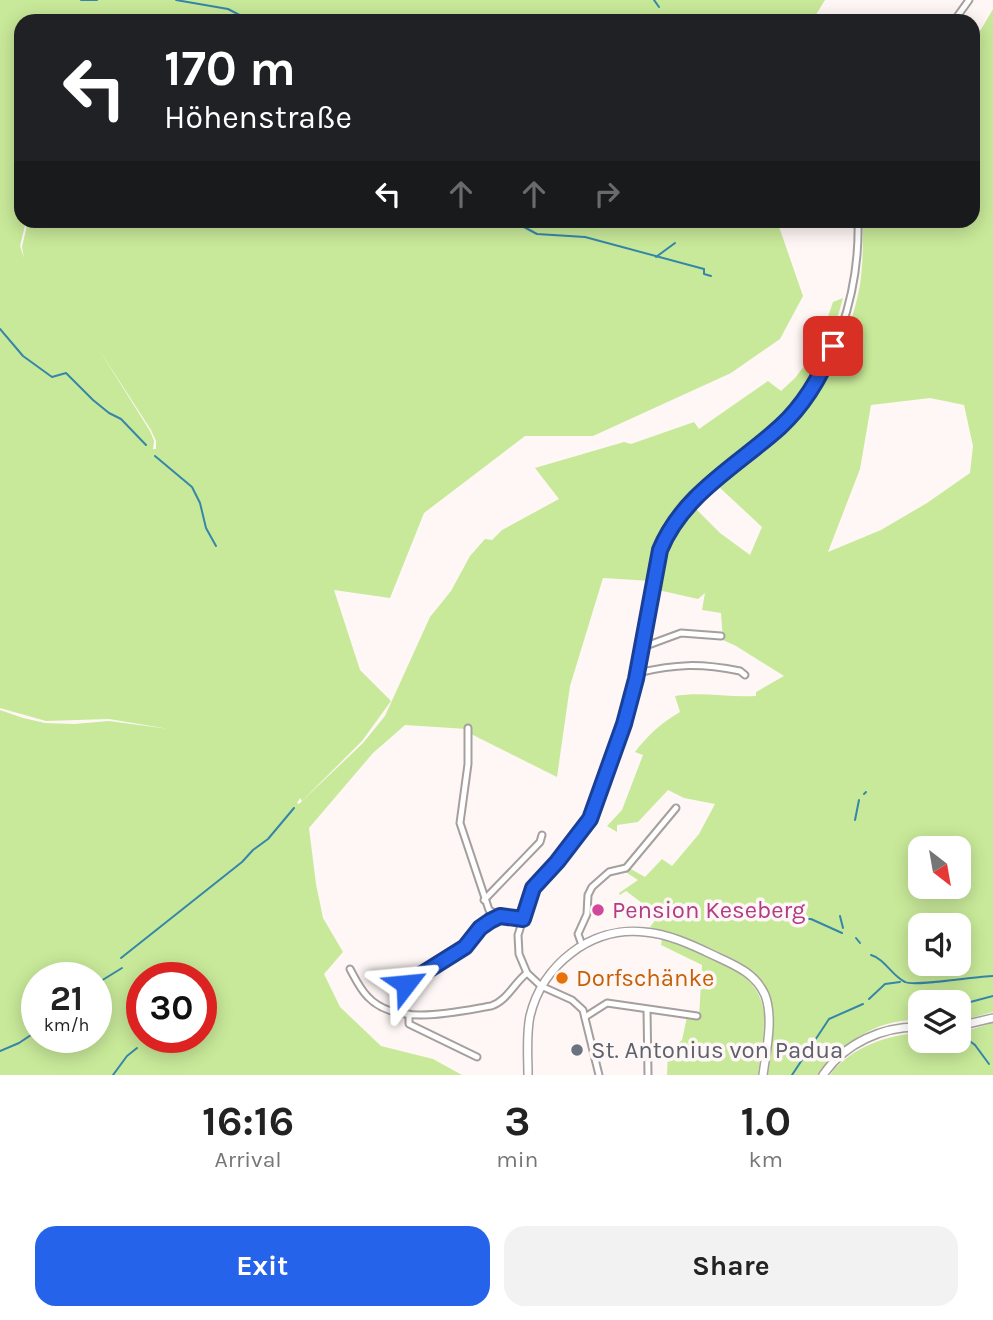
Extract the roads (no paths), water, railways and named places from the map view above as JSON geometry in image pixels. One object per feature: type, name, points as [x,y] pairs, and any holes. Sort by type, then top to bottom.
[{"type":"main road","points":[[528,1075],[529,1019],[541,986],[559,963],[582,945],[617,932],[643,932],[658,934],[704,951],[750,974],[761,988],[767,1004],[768,1032],[763,1075]]},
{"type":"main road","points":[[971,1023],[993,1018]]},
{"type":"main road","points":[[823,1075],[841,1056],[878,1032],[908,1027]]},
{"type":"street","points":[[959,14],[970,0]]},
{"type":"street","points":[[597,1073],[585,1017],[578,1004],[541,986],[527,973],[519,954],[518,935],[533,888],[590,819],[624,724],[643,646],[660,550],[667,533],[718,476],[782,425],[821,376],[856,277],[858,228]]},
{"type":"street","points":[[643,646],[681,633],[721,636]]},
{"type":"street","points":[[637,673],[693,664],[740,671],[745,675]]},
{"type":"street","points":[[468,728],[468,764],[460,823],[489,911],[500,916],[523,919]]},
{"type":"street","points":[[582,945],[578,934],[587,914],[588,895],[592,887],[609,872],[626,868],[676,808]]},
{"type":"street","points":[[484,900],[540,842],[542,835]]},
{"type":"street","points":[[394,1013],[406,984],[454,956],[480,928],[500,916]]},
{"type":"street","points":[[350,968],[367,996],[377,1005],[394,1013],[409,1014],[442,1014],[499,1004],[516,981],[527,973]]},
{"type":"street","points":[[585,1017],[607,1003],[697,1016]]},
{"type":"street","points":[[648,1010],[648,1075]]},
{"type":"street","points":[[409,1014],[409,1024],[477,1057]]},
{"type":"waterway","points":[[81,0],[97,0]]},
{"type":"waterway","points":[[176,0],[228,9],[238,14]]},
{"type":"waterway","points":[[654,0],[659,7]]},
{"type":"waterway","points":[[526,228],[537,234],[585,237],[704,269],[704,274],[711,276]]},
{"type":"waterway","points":[[656,257],[675,243]]},
{"type":"waterway","points":[[0,329],[23,356],[52,377],[66,373],[93,400],[121,419],[146,445]]},
{"type":"waterway","points":[[155,456],[192,487],[200,503],[206,528],[216,546]]},
{"type":"waterway","points":[[855,820],[859,800]]},
{"type":"waterway","points":[[121,958],[242,862],[268,839],[294,808]]},
{"type":"waterway","points":[[744,910],[771,918],[811,919],[842,933]]},
{"type":"waterway","points":[[840,916],[843,928]]},
{"type":"waterway","points":[[856,938],[860,943]]},
{"type":"waterway","points":[[871,955],[905,982],[993,976]]},
{"type":"waterway","points":[[112,974],[122,968]]},
{"type":"waterway","points":[[869,999],[885,984],[900,982]]},
{"type":"waterway","points":[[971,1002],[993,996]]},
{"type":"waterway","points":[[792,1075],[829,1019],[863,1004]]},
{"type":"waterway","points":[[0,1051],[21,1042]]},
{"type":"waterway","points":[[971,1042],[989,1064]]},
{"type":"waterway","points":[[113,1075],[131,1053]]},
{"type":"place","name":"Pension Keseberg","points":[[598,910]]},
{"type":"place","name":"Dorfschänke","points":[[562,978]]},
{"type":"place","name":"St. Antonius von Padua","points":[[577,1050]]}]
